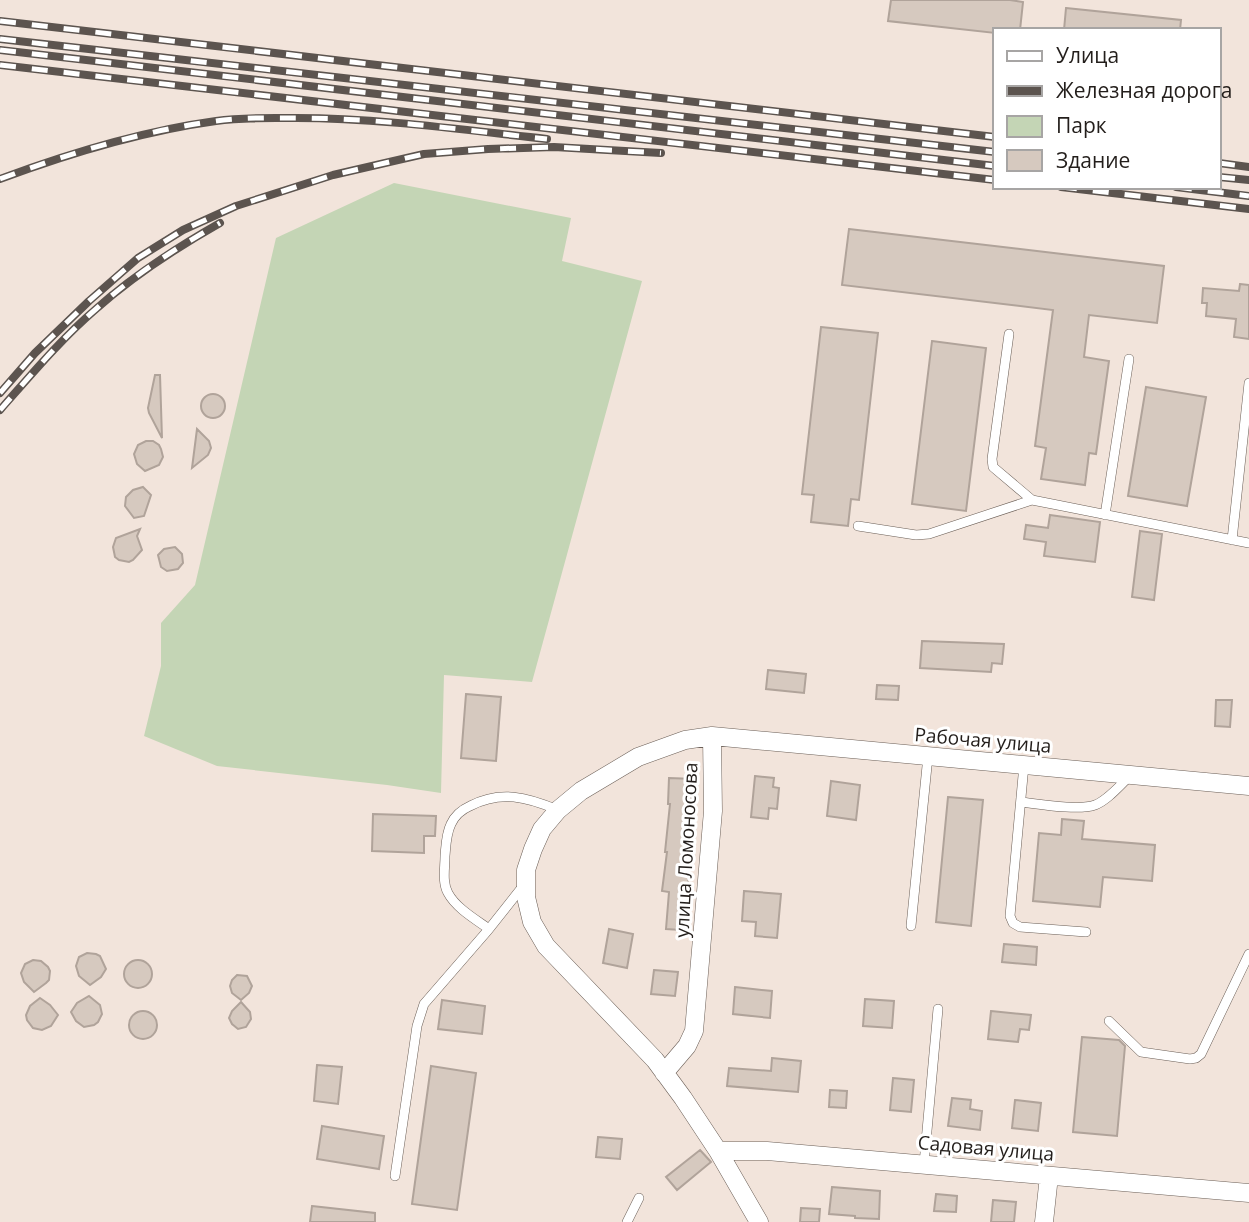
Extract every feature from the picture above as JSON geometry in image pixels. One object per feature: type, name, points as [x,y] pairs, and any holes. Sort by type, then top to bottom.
[{"type":"street","name":"Рабочая улица","points":[[712,736],[1249,786]]},
{"type":"street","name":"улица Ломоносова","points":[[664,1073],[687,1046],[694,1031],[713,811],[712,736],[685,740],[638,758],[580,791],[558,810],[542,829],[533,849],[526,870],[526,897],[532,922],[547,946],[647,1051],[664,1073],[718,1151],[759,1222]]},
{"type":"street","name":"Садовая улица","points":[[718,1151],[767,1151],[1249,1193]]},
{"type":"street","points":[[1044,1222],[1049,1176]]},
{"type":"lane","points":[[1009,334],[993,467],[1032,500]]},
{"type":"lane","points":[[1105,514],[1129,359]]},
{"type":"lane","points":[[1232,540],[1249,383]]},
{"type":"lane","points":[[859,526],[916,535],[929,534],[1032,500],[1249,543]]},
{"type":"lane","points":[[911,926],[928,755]]},
{"type":"lane","points":[[1024,765],[1010,916],[1013,923],[1020,927],[1087,932]]},
{"type":"lane","points":[[1021,802],[1081,808],[1093,806],[1131,775]]},
{"type":"lane","points":[[489,929],[447,893],[444,882],[446,836],[451,822],[459,811],[479,801],[502,796],[526,798],[558,810]]},
{"type":"lane","points":[[395,1176],[417,1026],[424,1004],[526,882]]},
{"type":"lane","points":[[1109,1021],[1141,1052],[1196,1058],[1201,1054],[1249,954]]},
{"type":"lane","points":[[924,1164],[938,1009]]},
{"type":"lane","points":[[626,1222],[639,1198]]},
{"type":"green space","points":[[394,183],[571,218],[562,261],[642,281],[532,682],[444,675],[441,793],[217,766],[144,736],[161,666],[161,623],[195,585],[276,238]]},
{"type":"building","points":[[891,0],[1023,2],[1020,28],[993,28],[993,33],[888,21]]},
{"type":"building","points":[[1066,8],[1181,20],[1180,28],[1064,28]]},
{"type":"building","points":[[849,229],[1164,266],[1157,323],[1089,315],[1084,357],[1109,361],[1096,454],[1089,453],[1085,485],[1041,479],[1046,448],[1035,446],[1053,310],[842,285]]},
{"type":"building","points":[[1240,284],[1249,285],[1249,339],[1234,337],[1236,319],[1206,316],[1207,303],[1202,303],[1203,288],[1239,291]]},
{"type":"building","points":[[821,327],[878,333],[859,500],[851,499],[848,526],[811,522],[814,495],[802,494]]},
{"type":"building","points":[[932,341],[986,348],[966,511],[912,504]]},
{"type":"building","points":[[155,375],[160,375],[162,438],[148,408]]},
{"type":"building","points":[[1146,387],[1206,397],[1187,506],[1128,496]]},
{"type":"building","points":[[213,394],[221,398],[225,406],[221,414],[213,418],[205,414],[201,406],[205,398]]},
{"type":"building","points":[[197,429],[209,441],[211,448],[208,455],[192,468]]},
{"type":"building","points":[[146,441],[159,445],[163,457],[159,465],[145,471],[137,464],[134,454],[138,445]]},
{"type":"building","points":[[143,487],[151,495],[144,516],[134,518],[125,506],[126,497],[133,490]]},
{"type":"building","points":[[1050,515],[1100,522],[1095,562],[1044,556],[1046,542],[1024,539],[1026,525],[1048,528]]},
{"type":"building","points":[[140,529],[137,536],[142,550],[129,562],[115,557],[113,547],[116,538]]},
{"type":"building","points":[[1140,531],[1162,534],[1154,600],[1132,597]]},
{"type":"building","points":[[175,547],[182,554],[183,563],[178,569],[167,571],[161,567],[158,555],[164,549]]},
{"type":"building","points":[[922,641],[1004,644],[1002,664],[992,663],[991,672],[920,668]]},
{"type":"building","points":[[768,670],[806,674],[804,693],[766,689]]},
{"type":"building","points":[[877,685],[899,686],[898,700],[876,699]]},
{"type":"building","points":[[466,694],[501,697],[496,761],[461,758]]},
{"type":"building","points":[[1216,700],[1232,700],[1230,727],[1215,726]]},
{"type":"building","points":[[755,776],[774,778],[773,787],[779,788],[777,809],[769,808],[768,819],[751,817]]},
{"type":"building","points":[[669,778],[694,779],[689,875],[681,930],[666,929],[669,892],[662,891],[670,804]]},
{"type":"building","points":[[831,781],[860,785],[856,820],[827,816]]},
{"type":"building","points":[[948,797],[983,800],[971,926],[936,922]]},
{"type":"building","points":[[373,814],[436,816],[435,836],[424,836],[424,853],[372,851]]},
{"type":"building","points":[[1062,819],[1084,821],[1082,839],[1155,845],[1152,881],[1103,877],[1100,907],[1033,901],[1039,833],[1061,835]]},
{"type":"building","points":[[744,891],[781,894],[777,938],[755,936],[756,922],[742,921]]},
{"type":"building","points":[[609,929],[633,934],[627,968],[603,963]]},
{"type":"building","points":[[1004,944],[1037,947],[1036,965],[1002,962]]},
{"type":"building","points":[[87,953],[100,956],[106,969],[101,977],[90,985],[79,976],[76,966],[79,957]]},
{"type":"building","points":[[33,960],[41,961],[50,971],[49,980],[34,992],[24,982],[21,973],[25,964]]},
{"type":"building","points":[[138,960],[148,964],[152,974],[148,984],[138,988],[128,984],[124,974],[128,964]]},
{"type":"building","points":[[654,970],[678,972],[675,996],[651,994]]},
{"type":"building","points":[[237,975],[247,976],[252,986],[241,1000],[232,993],[230,986]]},
{"type":"building","points":[[735,987],[772,991],[770,1018],[733,1014]]},
{"type":"building","points":[[89,996],[100,1005],[102,1014],[94,1025],[84,1027],[76,1021],[71,1012],[77,1003]]},
{"type":"building","points":[[40,998],[58,1015],[51,1026],[42,1030],[33,1028],[26,1015],[30,1006]]},
{"type":"building","points":[[865,999],[894,1001],[892,1028],[863,1026]]},
{"type":"building","points":[[442,1000],[485,1006],[482,1034],[438,1029]]},
{"type":"building","points":[[241,1002],[250,1012],[251,1019],[246,1027],[238,1029],[229,1018]]},
{"type":"building","points":[[143,1011],[153,1015],[157,1025],[153,1035],[143,1039],[133,1035],[129,1025],[133,1015]]},
{"type":"building","points":[[991,1011],[1031,1015],[1029,1030],[1020,1029],[1018,1042],[988,1039]]},
{"type":"building","points":[[1082,1037],[1119,1040],[1125,1046],[1117,1136],[1073,1132]]},
{"type":"building","points":[[772,1058],[801,1061],[798,1092],[727,1086],[729,1068],[771,1071]]},
{"type":"building","points":[[317,1065],[342,1067],[338,1104],[314,1101]]},
{"type":"building","points":[[431,1066],[476,1073],[457,1210],[412,1204]]},
{"type":"building","points":[[893,1078],[914,1080],[911,1112],[890,1110]]},
{"type":"building","points":[[830,1090],[847,1091],[846,1108],[829,1107]]},
{"type":"building","points":[[952,1098],[971,1100],[970,1109],[982,1111],[980,1130],[948,1126]]},
{"type":"building","points":[[1015,1100],[1041,1103],[1038,1131],[1012,1128]]},
{"type":"building","points":[[322,1126],[384,1136],[379,1169],[317,1159]]},
{"type":"building","points":[[598,1137],[622,1139],[620,1159],[596,1157]]},
{"type":"building","points":[[700,1150],[711,1162],[677,1190],[666,1177]]},
{"type":"building","points":[[832,1187],[880,1191],[879,1219],[829,1214]]},
{"type":"building","points":[[936,1194],[957,1196],[956,1212],[934,1211]]},
{"type":"building","points":[[993,1200],[1016,1202],[1014,1222],[991,1222]]},
{"type":"building","points":[[312,1206],[375,1213],[375,1222],[310,1222]]},
{"type":"building","points":[[801,1208],[820,1209],[819,1222],[800,1222]]},
{"type":"railway","points":[[0,21],[993,137]]},
{"type":"railway","points":[[0,39],[993,152]]},
{"type":"railway","points":[[0,50],[993,166]]},
{"type":"railway","points":[[0,65],[993,180]]},
{"type":"railway","points":[[0,179],[53,160],[134,137],[188,125],[236,119],[359,120],[547,139]]},
{"type":"railway","points":[[0,393],[35,353],[138,258],[183,230],[236,206],[333,175],[424,154],[554,147],[661,153]]},
{"type":"railway","points":[[1221,163],[1249,167]]},
{"type":"railway","points":[[1221,177],[1249,180]]},
{"type":"railway","points":[[1078,189],[1249,209]]},
{"type":"railway","points":[[1192,189],[1249,196]]},
{"type":"railway","points":[[0,410],[58,345],[110,297],[187,242],[220,223]]}]
